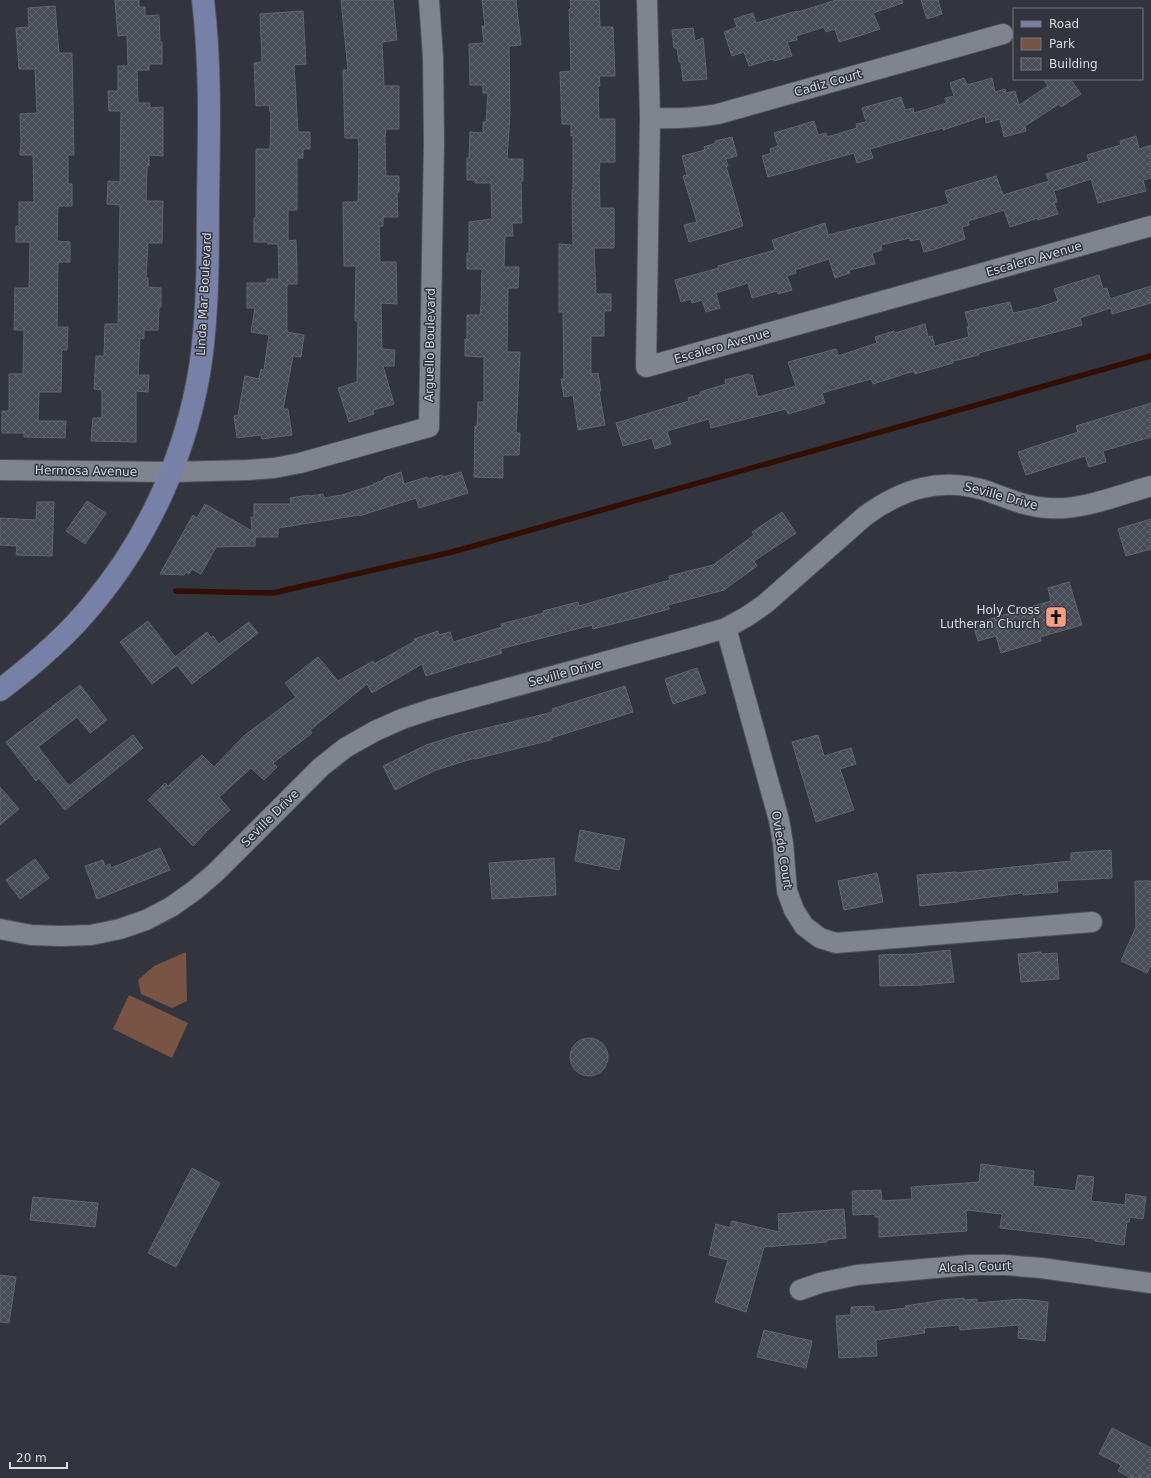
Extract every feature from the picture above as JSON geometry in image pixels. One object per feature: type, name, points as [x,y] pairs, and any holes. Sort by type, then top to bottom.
[{"type":"street","name":"Linda Mar Boulevard","points":[[0,690],[45,652],[91,607],[113,578],[134,547],[154,510],[171,472],[184,436],[194,399],[201,362],[207,283],[210,109],[203,0]]},
{"type":"street","name":"Arguello Boulevard","points":[[171,472],[274,468],[300,463],[429,427],[434,142],[433,57],[429,0]]},
{"type":"street","name":"Escalero Avenue","points":[[647,0],[650,118],[646,367],[1151,226]]},
{"type":"street","name":"Cadiz Court","points":[[650,118],[696,118],[718,114],[1003,34]]},
{"type":"street","name":"Hermosa Avenue","points":[[0,470],[171,472]]},
{"type":"street","name":"Seville Drive","points":[[0,929],[31,935],[91,935],[120,929],[146,920],[171,907],[210,878],[322,767],[345,748],[375,730],[432,709],[726,628],[765,604],[864,516],[882,503],[906,492],[940,484],[962,485],[986,491],[1028,506],[1049,508],[1071,507],[1092,503],[1151,486]]},
{"type":"street","name":"Oviedo Court","points":[[726,628],[779,820],[783,843],[787,891],[794,910],[804,926],[820,938],[836,943],[1092,922]]},
{"type":"street","name":"Alcala Court","points":[[800,1290],[820,1283],[857,1275],[970,1265],[1005,1265],[1041,1268],[1151,1283]]},
{"type":"green space","points":[[186,952],[187,1001],[172,1008],[141,994],[138,980],[154,966]]},
{"type":"green space","points":[[129,995],[188,1023],[172,1058],[113,1029]]},
{"type":"building","points":[[115,0],[139,0],[139,7],[145,7],[145,16],[159,15],[160,42],[162,42],[162,64],[149,64],[149,70],[137,70],[138,103],[150,103],[150,108],[163,107],[163,156],[149,155],[149,166],[147,166],[146,201],[163,201],[162,243],[148,243],[146,278],[148,278],[148,287],[161,288],[161,307],[159,307],[158,330],[144,330],[144,339],[140,338],[138,375],[149,375],[148,392],[136,391],[136,442],[91,441],[93,418],[102,418],[102,390],[94,389],[96,356],[104,356],[105,324],[118,324],[120,205],[107,204],[108,181],[120,182],[121,111],[109,111],[108,91],[118,91],[118,66],[128,66],[127,35],[118,36]]},
{"type":"building","points":[[341,0],[393,0],[397,40],[382,42],[384,86],[399,86],[399,129],[386,129],[385,138],[386,176],[399,176],[399,192],[397,192],[398,217],[383,217],[383,226],[379,226],[380,262],[396,262],[397,304],[381,303],[382,349],[395,350],[394,366],[383,366],[394,404],[373,410],[374,414],[349,422],[338,388],[357,382],[358,321],[355,321],[356,266],[344,266],[343,202],[358,202],[359,148],[358,138],[345,138],[343,70],[348,70]]},
{"type":"building","points":[[482,0],[516,0],[521,45],[509,46],[510,114],[507,159],[523,159],[523,181],[521,181],[522,223],[512,223],[513,236],[505,236],[504,267],[519,267],[518,288],[508,288],[507,352],[520,352],[516,433],[520,433],[519,455],[503,455],[503,478],[474,477],[475,426],[477,426],[478,402],[484,402],[484,357],[465,356],[467,315],[480,315],[481,305],[482,269],[467,269],[467,253],[469,253],[469,222],[492,219],[491,183],[475,183],[475,180],[467,180],[467,158],[469,158],[470,132],[483,133],[483,122],[486,122],[488,93],[483,93],[483,85],[470,85],[469,44],[484,43],[482,26],[485,26]]},
{"type":"building","points":[[570,0],[599,0],[600,27],[613,27],[615,76],[599,76],[600,86],[598,86],[599,119],[615,119],[615,162],[600,162],[599,173],[600,208],[614,208],[614,248],[594,248],[596,294],[611,294],[611,311],[604,311],[604,336],[591,336],[591,374],[598,373],[601,391],[599,391],[605,425],[578,430],[573,395],[564,397],[561,379],[564,379],[563,312],[559,312],[559,244],[573,245],[573,135],[571,136],[571,124],[562,124],[560,72],[571,71]]},
{"type":"building","points":[[836,0],[902,0],[903,3],[873,13],[880,29],[865,34],[839,42],[835,29],[826,32],[824,27],[796,36],[797,40],[787,42],[792,56],[774,61],[773,59],[749,66],[744,52],[732,56],[724,32],[737,27],[734,19],[753,13],[756,23]]},
{"type":"building","points":[[921,0],[938,0],[942,14],[927,19]]},
{"type":"building","points":[[55,6],[59,53],[72,53],[74,155],[68,155],[68,184],[72,184],[72,206],[58,206],[57,241],[70,242],[70,262],[58,262],[57,327],[68,327],[67,350],[62,350],[61,392],[39,392],[38,421],[66,421],[65,438],[24,437],[24,433],[2,433],[2,411],[9,411],[9,374],[23,374],[24,330],[14,330],[15,288],[29,288],[30,242],[16,242],[16,226],[19,226],[19,202],[34,202],[33,155],[20,155],[20,114],[37,113],[35,69],[19,69],[16,28],[29,27],[28,8]]},
{"type":"building","points":[[303,11],[306,64],[294,65],[298,132],[310,132],[310,149],[303,149],[303,158],[297,158],[297,210],[288,210],[288,241],[296,240],[297,284],[287,284],[287,332],[304,335],[301,357],[293,356],[283,409],[288,409],[292,435],[262,439],[261,435],[237,438],[234,416],[238,415],[245,376],[259,379],[261,369],[264,370],[269,335],[251,332],[255,308],[247,308],[247,283],[267,283],[267,279],[279,279],[278,244],[254,242],[254,218],[256,218],[256,149],[270,149],[271,112],[269,105],[256,106],[254,63],[262,62],[260,14]]},
{"type":"building","points":[[693,28],[695,41],[703,38],[707,79],[683,81],[681,62],[679,62],[677,48],[674,48],[672,30]]},
{"type":"building","points":[[964,78],[967,85],[992,78],[995,92],[1005,89],[1006,93],[1015,91],[1019,105],[1048,86],[1044,80],[1071,80],[1081,94],[1061,107],[1059,104],[1025,126],[1026,131],[1004,137],[1000,119],[986,123],[985,116],[943,130],[943,128],[870,149],[873,158],[857,163],[854,153],[768,177],[762,156],[771,153],[770,149],[778,146],[774,133],[814,121],[818,135],[826,133],[827,137],[857,128],[856,124],[866,122],[862,108],[901,97],[905,110],[913,108],[914,113],[947,103],[945,98],[954,96],[950,83]]},
{"type":"building","points":[[1136,136],[1139,149],[1151,145],[1151,178],[1143,180],[1146,191],[1098,203],[1091,179],[1054,191],[1057,202],[1054,203],[1058,214],[1038,220],[1038,218],[1010,227],[1004,210],[968,221],[969,225],[962,227],[965,239],[939,248],[924,252],[920,239],[910,241],[910,238],[881,245],[882,250],[872,253],[875,264],[849,270],[850,273],[835,278],[829,259],[795,270],[796,273],[787,276],[792,290],[778,294],[777,291],[752,298],[748,283],[716,293],[720,308],[706,312],[702,300],[692,303],[691,299],[681,302],[675,280],[775,250],[772,240],[825,223],[828,235],[949,204],[945,191],[996,176],[1003,195],[1049,181],[1046,174],[1089,161],[1087,155],[1121,145],[1120,141]]},
{"type":"building","points":[[732,137],[737,156],[726,159],[728,166],[726,166],[743,226],[689,242],[684,225],[697,222],[683,176],[687,175],[682,156],[705,150],[704,147],[716,143],[715,141]]},
{"type":"building","points":[[1099,275],[1103,289],[1107,288],[1110,299],[1151,286],[1151,303],[1112,314],[1111,308],[1080,318],[1082,325],[979,353],[979,355],[953,361],[953,363],[915,374],[914,371],[873,384],[871,379],[822,393],[825,403],[788,414],[786,409],[711,428],[709,419],[667,431],[671,444],[655,449],[652,438],[623,446],[616,423],[689,401],[688,398],[701,394],[700,392],[726,384],[725,380],[749,374],[750,376],[752,375],[758,397],[796,386],[788,362],[836,349],[838,356],[877,343],[875,337],[925,324],[928,337],[932,336],[935,346],[969,337],[967,327],[969,326],[965,312],[1010,302],[1013,313],[1037,308],[1058,301],[1054,289]]},
{"type":"building","points":[[1151,403],[1151,437],[1103,451],[1106,462],[1089,467],[1085,456],[1026,475],[1018,452],[1078,432],[1076,426]]},
{"type":"building","points":[[401,472],[404,484],[427,477],[428,479],[442,475],[443,477],[461,472],[468,493],[419,508],[416,498],[359,516],[278,528],[278,537],[255,537],[255,546],[216,547],[201,574],[192,569],[189,574],[186,572],[184,575],[160,574],[193,515],[197,518],[205,504],[252,531],[251,517],[254,517],[254,504],[291,504],[290,498],[323,494],[324,498],[342,495],[373,485],[384,480],[384,478]]},
{"type":"building","points":[[87,501],[106,513],[85,544],[66,531]]},
{"type":"building","points":[[37,502],[54,502],[52,556],[16,555],[17,546],[0,545],[0,518],[36,520]]},
{"type":"building","points":[[782,512],[796,533],[754,561],[757,566],[724,590],[668,605],[669,609],[636,618],[593,629],[592,625],[500,649],[502,653],[426,676],[422,664],[372,693],[367,684],[310,730],[312,733],[273,763],[277,767],[264,780],[251,768],[219,797],[230,810],[193,846],[148,800],[165,783],[168,786],[202,755],[214,767],[245,735],[296,697],[285,683],[318,657],[338,681],[373,661],[374,664],[415,641],[414,639],[438,631],[439,635],[450,632],[453,642],[502,627],[501,624],[544,613],[543,611],[578,602],[579,606],[670,580],[669,576],[713,565],[754,535],[752,532]]},
{"type":"building","points":[[1151,519],[1151,549],[1126,556],[1118,529]]},
{"type":"building","points":[[1069,582],[1082,625],[1040,637],[1041,641],[1001,653],[996,636],[978,641],[973,624],[1051,601],[1048,588]]},
{"type":"building","points":[[148,621],[175,657],[207,632],[211,638],[213,636],[219,644],[249,622],[258,633],[192,684],[177,665],[152,684],[120,642]]},
{"type":"building","points":[[697,668],[706,693],[673,704],[665,679]]},
{"type":"building","points":[[80,685],[107,720],[90,733],[77,717],[38,747],[69,786],[133,735],[143,748],[65,810],[39,778],[36,781],[6,742]]},
{"type":"building","points":[[625,686],[633,712],[551,738],[551,740],[475,758],[436,770],[395,790],[383,766],[426,745],[458,735],[553,712],[552,709]]},
{"type":"building","points":[[818,735],[824,756],[851,748],[856,764],[840,769],[854,810],[816,822],[792,742]]},
{"type":"building","points":[[0,787],[19,809],[0,825]]},
{"type":"building","points":[[580,830],[625,839],[619,870],[575,861]]},
{"type":"building","points":[[160,848],[170,870],[97,899],[85,866],[103,860],[105,866],[110,864],[111,868]]},
{"type":"building","points":[[1111,850],[1112,878],[1057,881],[1058,892],[1023,895],[1023,893],[920,906],[917,875],[956,873],[1071,861],[1071,853]]},
{"type":"building","points":[[554,858],[556,895],[492,899],[489,863]]},
{"type":"building","points":[[35,859],[49,878],[20,899],[6,880]]},
{"type":"building","points":[[877,873],[883,902],[844,910],[838,881]]},
{"type":"building","points":[[1135,881],[1151,881],[1151,965],[1147,973],[1121,961],[1136,927]]},
{"type":"building","points":[[950,950],[954,982],[923,985],[880,986],[879,955],[914,954]]},
{"type":"building","points":[[1041,952],[1042,954],[1057,953],[1059,979],[1021,982],[1018,954]]},
{"type":"building","points":[[585,1038],[593,1038],[603,1043],[607,1050],[607,1064],[603,1071],[593,1076],[585,1076],[575,1071],[573,1068],[570,1061],[570,1053],[575,1043],[578,1041]]},
{"type":"building","points":[[981,1164],[1034,1171],[1033,1186],[1075,1191],[1078,1175],[1094,1177],[1091,1201],[1125,1205],[1126,1194],[1146,1197],[1143,1219],[1130,1217],[1129,1222],[1127,1222],[1124,1245],[1095,1241],[1095,1239],[1000,1228],[1002,1214],[966,1210],[967,1231],[879,1237],[879,1217],[875,1217],[875,1214],[853,1215],[852,1191],[881,1190],[882,1201],[912,1199],[911,1187],[979,1182]]},
{"type":"building","points":[[192,1168],[220,1183],[176,1267],[148,1253]]},
{"type":"building","points":[[33,1197],[98,1203],[95,1227],[30,1220]]},
{"type":"building","points":[[844,1209],[846,1238],[827,1240],[827,1242],[764,1247],[746,1312],[715,1302],[728,1260],[709,1255],[716,1224],[730,1228],[732,1221],[779,1232],[778,1214]]},
{"type":"building","points":[[0,1275],[16,1277],[9,1323],[0,1322]]},
{"type":"building","points":[[964,1298],[965,1300],[977,1299],[977,1303],[1021,1299],[1048,1302],[1045,1341],[1018,1338],[1019,1325],[960,1330],[959,1325],[924,1328],[925,1333],[876,1340],[877,1356],[839,1358],[836,1316],[851,1315],[851,1307],[874,1306],[874,1312],[906,1308],[905,1306],[943,1300]]},
{"type":"building","points":[[764,1330],[812,1341],[806,1368],[757,1357]]},
{"type":"building","points":[[1112,1428],[1151,1448],[1151,1478],[1131,1478],[1118,1471],[1121,1465],[1099,1454]]},
{"type":"waterway","points":[[176,591],[273,593],[452,552],[1151,356]]},
{"type":"place","name":"Holy Cross Lutheran Church","points":[[1056,617]]}]
